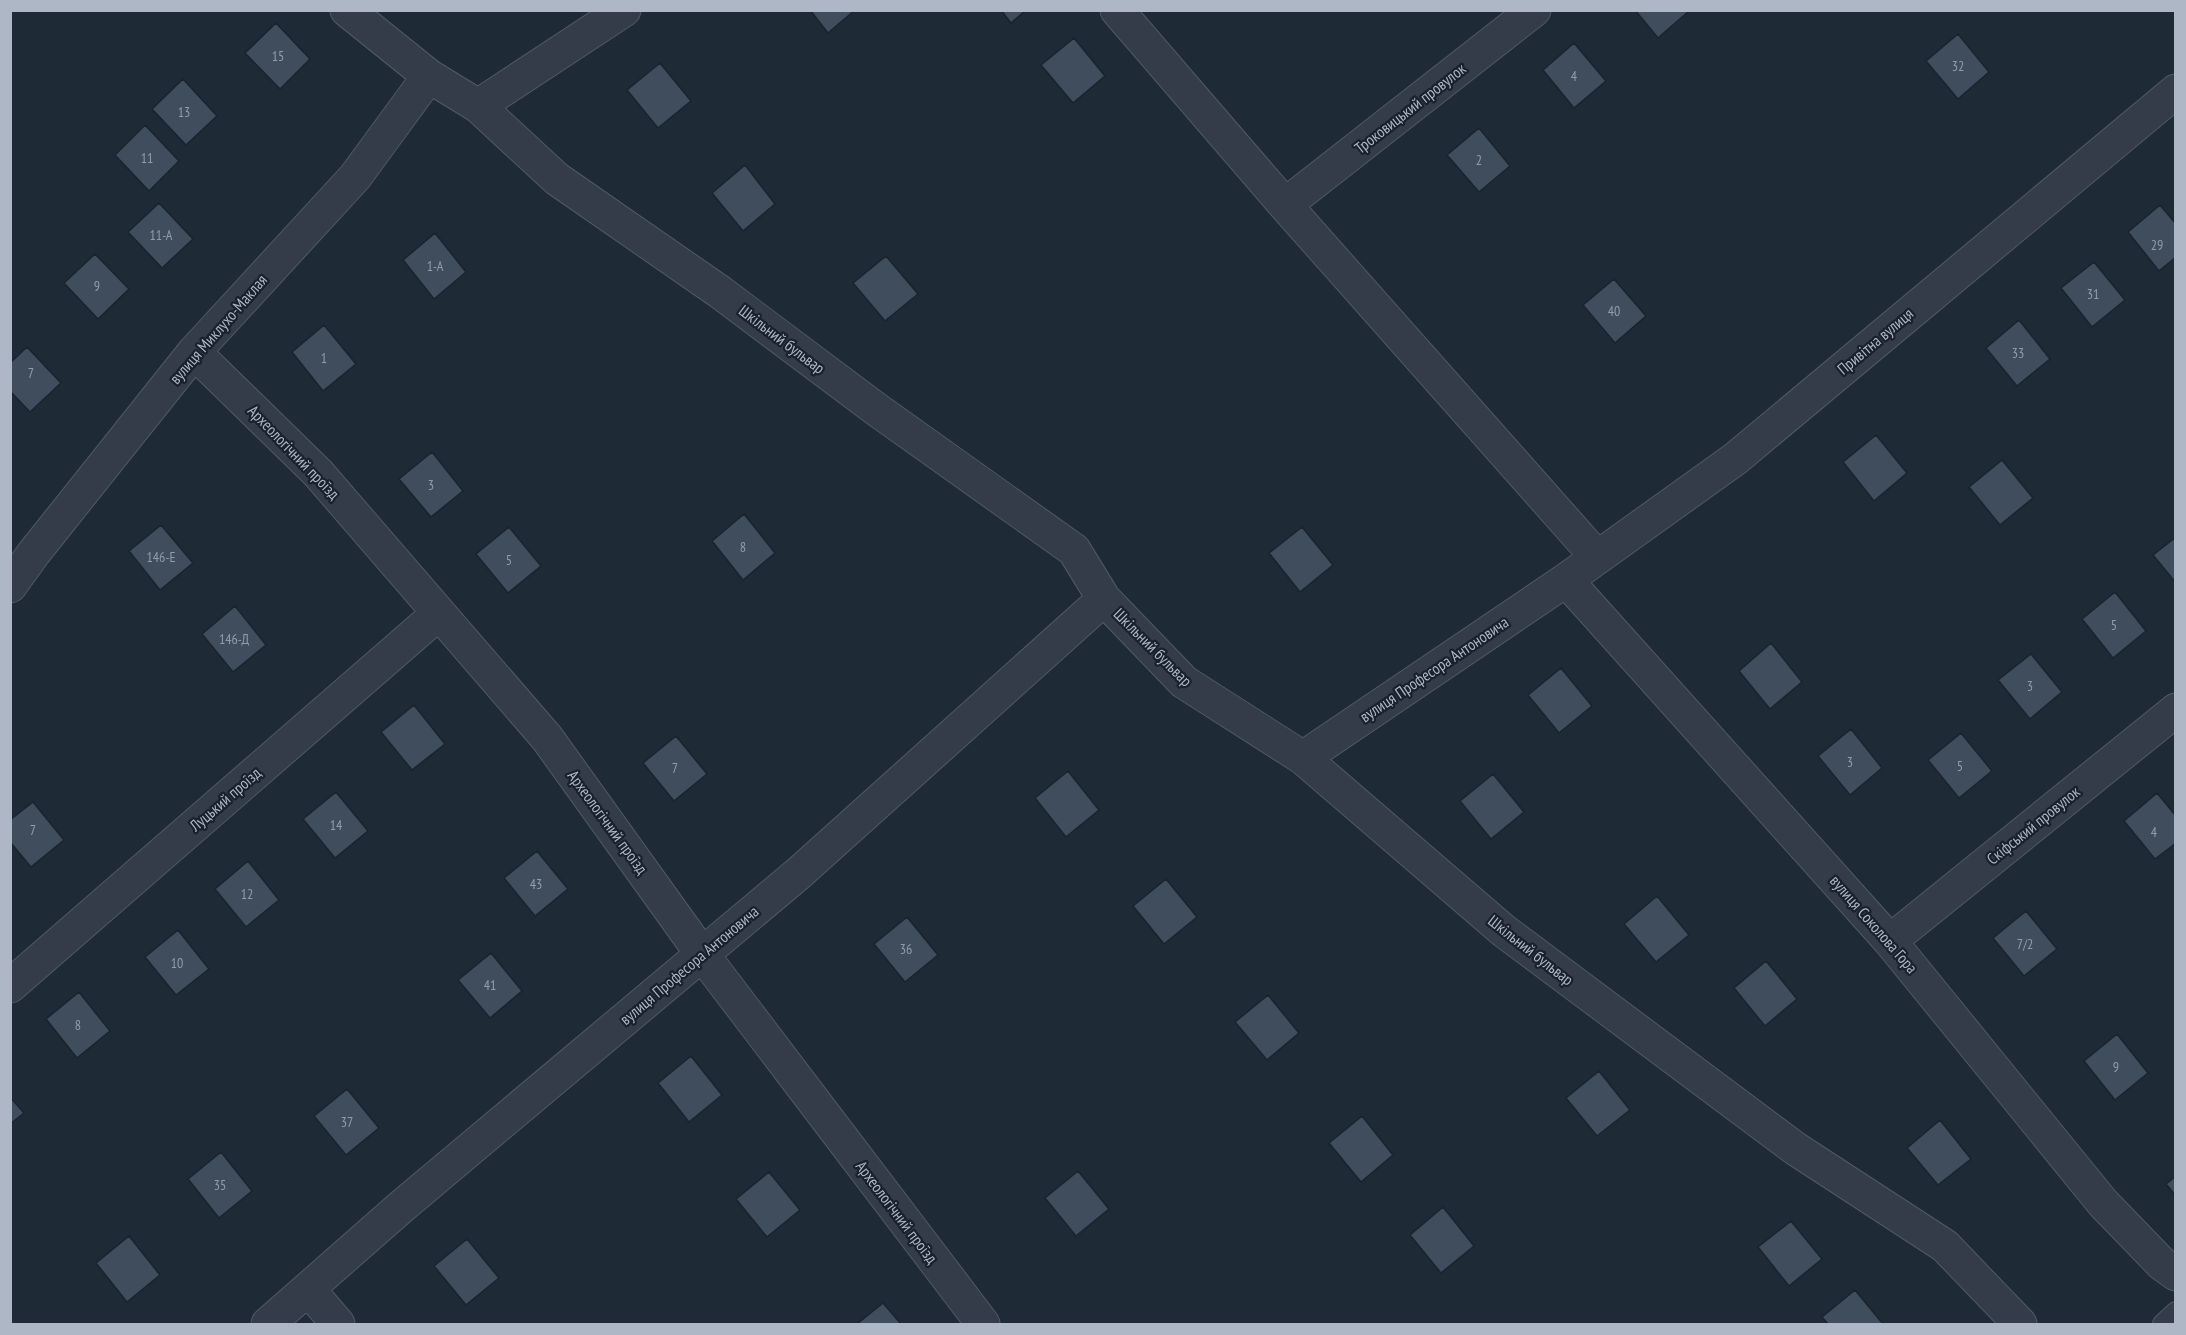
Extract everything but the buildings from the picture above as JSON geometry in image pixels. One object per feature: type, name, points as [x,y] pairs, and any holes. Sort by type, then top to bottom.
[{"type":"street","name":"Шкільний бульвар","points":[[347,10],[429,76],[478,106],[557,179],[720,292],[876,409],[1074,550],[1104,599],[1184,682],[1303,758],[1504,931],[1796,1149],[1945,1246],[2020,1324]]},
{"type":"street","points":[[478,106],[624,10]]},
{"type":"street","points":[[1118,10],[1285,205],[1597,557]]},
{"type":"street","name":"Троковицький провулок","points":[[1285,205],[1534,10]]},
{"type":"street","name":"вулиця Миклухо-Маклая","points":[[10,586],[194,352],[355,177],[429,76]]},
{"type":"street","name":"Привітна вулиця","points":[[1566,580],[1735,459],[2175,91]]},
{"type":"street","name":"Археологічний проїзд","points":[[194,352],[318,473],[547,738],[702,954],[983,1324]]},
{"type":"street","name":"вулиця Професора Антоновича","points":[[1303,758],[1566,580]]},
{"type":"street","name":"вулиця Соколова Гора","points":[[1566,580],[1890,941],[2103,1203],[2162,1264],[2175,1274]]},
{"type":"street","name":"вулиця Професора Антоновича","points":[[268,1324],[410,1200],[799,873],[1104,599]]},
{"type":"street","name":"Луцький проїзд","points":[[10,986],[439,613]]},
{"type":"street","name":"Скіфський провулок","points":[[1890,941],[2175,710]]},
{"type":"street","points":[[308,1289],[338,1324]]},
{"type":"lane","points":[[2163,1324],[2175,1312]]}]
